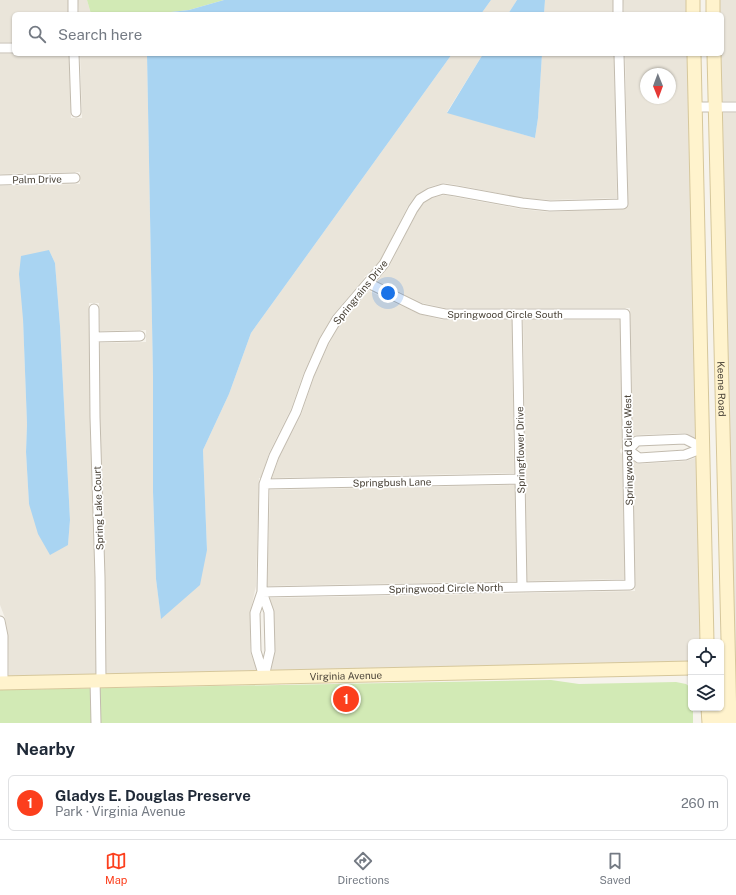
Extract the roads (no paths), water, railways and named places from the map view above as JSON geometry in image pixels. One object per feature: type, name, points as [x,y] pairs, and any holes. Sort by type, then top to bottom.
[{"type":"main road","points":[[693,0],[693,12]]},
{"type":"main road","points":[[713,0],[713,12]]},
{"type":"main road","name":"Keene Road","points":[[694,56],[707,639]]},
{"type":"main road","name":"Keene Road","points":[[714,56],[726,667],[730,723]]},
{"type":"main road","points":[[704,495],[713,534],[716,639]]},
{"type":"main road","name":"Virginia Avenue","points":[[2,683],[688,668]]},
{"type":"main road","points":[[708,711],[709,723]]},
{"type":"main road","points":[[720,711],[720,723]]},
{"type":"street","points":[[73,0],[73,12]]},
{"type":"street","points":[[618,0],[618,12]]},
{"type":"street","points":[[0,48],[12,48]]},
{"type":"street","points":[[74,56],[76,112]]},
{"type":"street","name":"Springrains Drive","points":[[264,677],[256,651],[255,613],[262,592],[264,484],[274,456],[296,412],[309,375],[324,340],[337,319],[384,264],[420,198],[430,192],[443,189],[456,190],[522,203],[550,206],[623,204],[619,56]]},
{"type":"street","points":[[695,107],[736,107]]},
{"type":"street","name":"Palm Drive","points":[[0,180],[75,178]]},
{"type":"street","name":"Springwood Circle South","points":[[368,284],[421,309],[445,314],[625,314]]},
{"type":"street","name":"Spring Lake Court","points":[[94,309],[95,417],[100,577],[96,723]]},
{"type":"street","name":"Springflower Drive","points":[[518,314],[522,587]]},
{"type":"street","name":"Springwood Circle West","points":[[625,314],[630,585]]},
{"type":"street","points":[[95,337],[140,336]]},
{"type":"street","points":[[685,439],[703,448],[685,455],[639,458],[628,450],[637,441],[685,439]]},
{"type":"street","name":"Springbush Lane","points":[[264,484],[520,479]]},
{"type":"street","name":"Springwood Circle North","points":[[262,592],[630,585]]},
{"type":"street","name":"Springrains Drive","points":[[262,592],[269,612],[270,651],[264,677]]},
{"type":"street","points":[[0,621],[3,636],[2,683]]},
{"type":"water","points":[[224,0],[491,0],[482,12],[171,12],[189,10]]},
{"type":"water","points":[[517,0],[545,0],[544,12],[509,12]]},
{"type":"water","points":[[147,56],[451,56],[251,333],[229,394],[203,450],[207,550],[200,585],[161,619],[156,579],[153,492],[153,376]]},
{"type":"water","points":[[482,56],[542,56],[538,118],[535,138],[447,113]]},
{"type":"water","points":[[49,250],[55,263],[60,326],[70,520],[68,545],[50,555],[38,534],[29,504],[26,452],[27,424],[23,319],[19,274],[21,256]]},
{"type":"place","name":"Gladys E. Douglas Preserve","points":[[346,699]]}]
